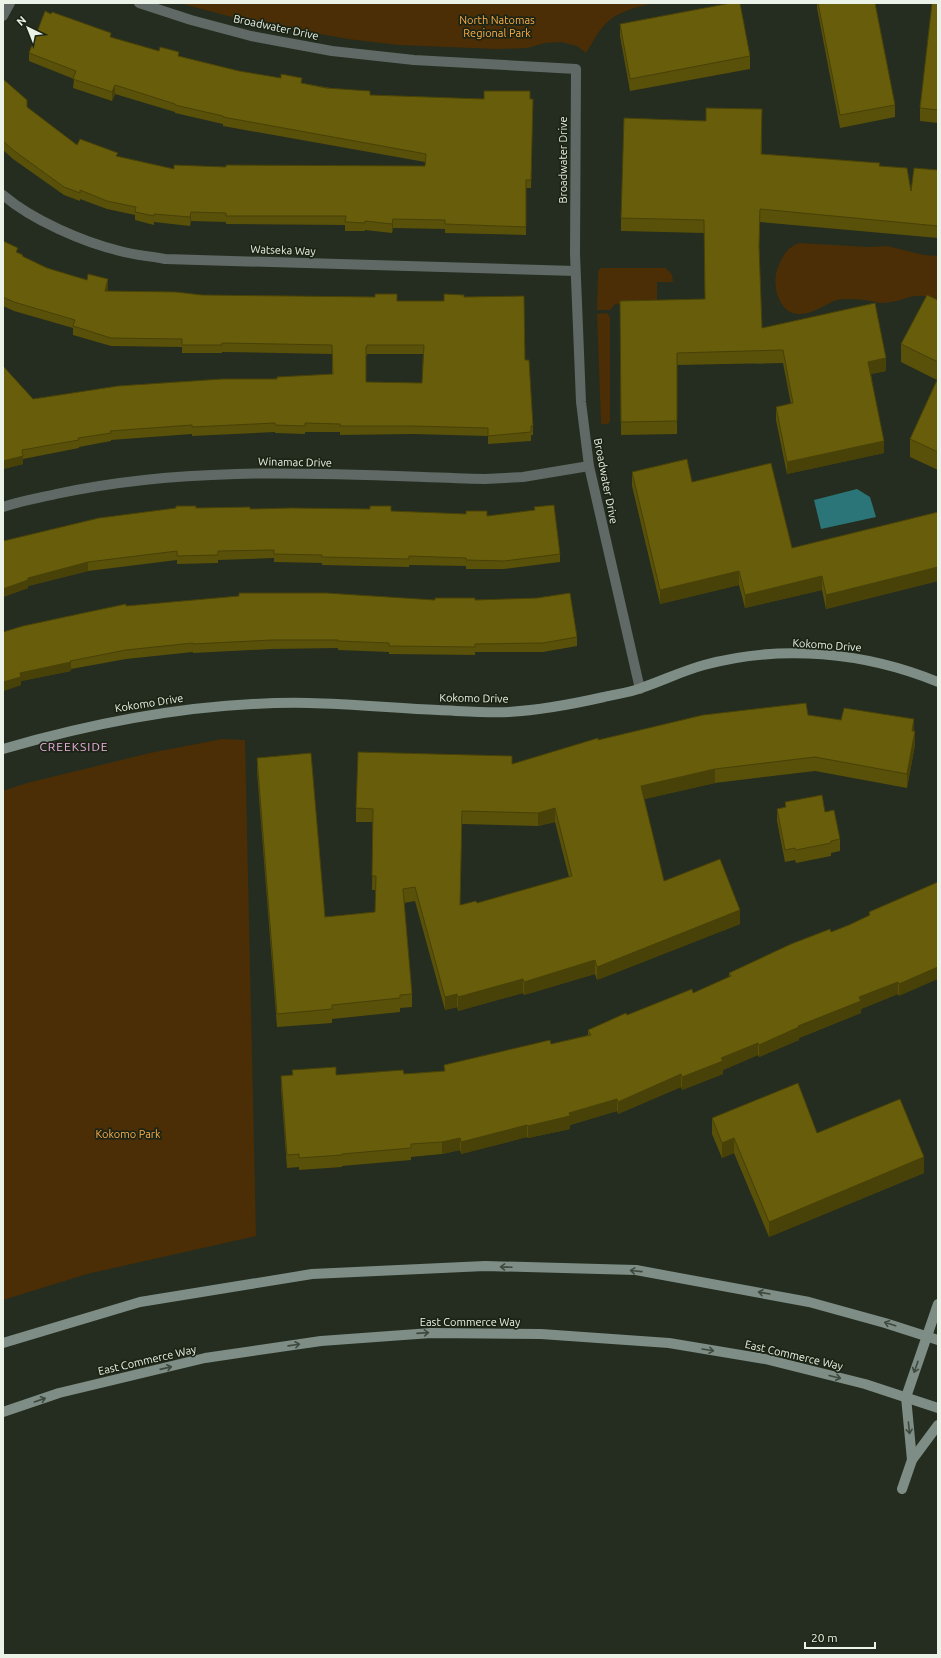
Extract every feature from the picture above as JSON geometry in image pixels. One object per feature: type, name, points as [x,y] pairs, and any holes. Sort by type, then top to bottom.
[{"type":"main road","name":"Kokomo Drive","points":[[3,749],[55,734],[112,721],[190,709],[249,704],[308,703],[509,712],[562,706],[640,689],[655,682],[705,665],[756,656],[808,653],[860,658],[910,671],[938,682]]},
{"type":"main road","points":[[3,1343],[140,1302],[312,1274],[486,1266],[636,1270],[809,1302],[885,1323],[938,1340]]},
{"type":"main road","points":[[912,1460],[906,1397],[938,1304]]},
{"type":"main road","name":"East Commerce Way","points":[[3,1412],[60,1393],[204,1358],[321,1341],[431,1333],[541,1334],[669,1343],[765,1359],[865,1384],[938,1408]]},
{"type":"main road","points":[[902,1489],[912,1460],[938,1425]]},
{"type":"street","points":[[3,16],[10,3]]},
{"type":"street","name":"Broadwater Drive","points":[[139,3],[191,20],[251,36],[332,52],[414,60],[576,69],[575,271],[581,402],[589,466],[640,689]]},
{"type":"street","name":"Watseka Way","points":[[3,195],[44,222],[76,236],[120,251],[165,259],[575,271]]},
{"type":"street","name":"Winamac Drive","points":[[3,507],[84,488],[163,477],[242,473],[485,478],[524,477],[589,466]]},
{"type":"green space","name":"North Natomas Regional Park","points":[[179,3],[655,3],[627,11],[611,19],[600,30],[586,53],[577,46],[561,42],[545,43],[527,48],[497,49],[398,45],[348,39],[247,21]]},
{"type":"green space","points":[[799,243],[869,247],[887,246],[924,255],[938,256],[938,299],[915,296],[882,303],[858,299],[841,299],[805,314],[792,313],[786,309],[778,297],[775,281],[778,267],[784,255],[791,247]]},
{"type":"green space","points":[[601,268],[666,268],[672,275],[673,282],[657,282],[657,302],[615,304],[610,310],[597,310],[598,271]]},
{"type":"green space","points":[[607,313],[610,317],[610,421],[608,424],[601,424],[597,314]]},
{"type":"green space","name":"Kokomo Park","points":[[222,739],[245,740],[256,1236],[87,1274],[3,1300],[3,791],[27,783],[150,753]]},
{"type":"water","points":[[857,489],[870,497],[876,517],[821,529],[814,500]]},
{"type":"building","points":[[731,3],[740,3],[750,56],[630,79],[620,24]]},
{"type":"building","points":[[818,3],[875,3],[895,105],[840,115]]},
{"type":"building","points":[[932,3],[938,3],[938,110],[920,108]]},
{"type":"building","points":[[45,11],[51,14],[52,12],[111,33],[110,37],[159,51],[160,47],[179,52],[178,56],[239,71],[281,78],[281,74],[302,78],[301,83],[326,88],[370,91],[370,95],[484,99],[484,91],[530,91],[530,99],[533,99],[531,180],[526,180],[526,227],[445,224],[445,220],[393,219],[392,224],[365,221],[365,223],[345,222],[346,216],[226,216],[226,213],[191,212],[190,217],[154,214],[154,216],[135,212],[136,207],[107,201],[80,190],[80,193],[64,187],[3,141],[3,79],[27,100],[27,107],[77,145],[80,139],[118,153],[116,156],[174,169],[174,165],[226,167],[226,165],[425,166],[426,154],[223,117],[175,105],[115,85],[112,92],[73,79],[76,71],[29,53]]},
{"type":"building","points":[[706,108],[762,109],[761,154],[880,163],[879,166],[907,168],[911,191],[914,168],[938,170],[938,226],[760,209],[759,245],[762,328],[875,303],[886,358],[868,362],[884,441],[787,462],[776,407],[793,403],[783,350],[677,353],[677,421],[621,422],[620,301],[705,299],[704,220],[621,218],[624,118],[706,121]]},
{"type":"building","points":[[3,241],[18,248],[16,252],[23,255],[22,256],[47,268],[87,280],[88,274],[108,279],[105,291],[176,292],[202,295],[375,297],[375,294],[397,294],[397,301],[444,301],[444,294],[464,295],[464,297],[524,296],[525,360],[529,360],[533,426],[531,426],[531,432],[488,436],[488,428],[340,426],[340,424],[305,423],[305,426],[275,425],[275,423],[192,427],[192,425],[110,431],[111,433],[78,438],[79,440],[22,450],[23,456],[3,461],[3,366],[33,399],[118,386],[222,379],[277,379],[277,377],[333,374],[332,345],[222,343],[222,345],[182,345],[182,339],[111,338],[73,326],[75,320],[14,302],[3,297]],"holes":[[[367,345],[424,345],[422,383],[366,382]]]},
{"type":"building","points":[[927,295],[938,300],[938,362],[901,344]]},
{"type":"building","points":[[938,378],[938,452],[910,439]]},
{"type":"building","points":[[687,459],[692,482],[771,463],[792,548],[938,512],[938,567],[826,595],[822,576],[745,595],[739,571],[660,590],[632,472]]},
{"type":"building","points":[[554,505],[560,554],[504,561],[409,556],[409,559],[322,557],[322,555],[274,554],[274,550],[218,551],[218,555],[177,556],[177,551],[88,562],[28,578],[28,580],[3,589],[3,541],[99,518],[176,508],[176,506],[196,506],[196,508],[250,507],[250,509],[370,509],[370,506],[391,506],[391,511],[466,514],[466,511],[487,511],[487,516],[535,510],[534,507]]},
{"type":"building","points":[[239,593],[326,593],[435,600],[435,598],[475,598],[475,600],[537,598],[570,593],[577,637],[543,643],[475,644],[475,647],[389,646],[389,643],[338,640],[272,640],[193,643],[126,650],[70,661],[71,662],[20,673],[21,677],[3,682],[3,632],[23,626],[126,604],[126,606],[239,596]]},
{"type":"building","points":[[806,703],[808,715],[841,720],[844,708],[914,719],[912,731],[915,731],[907,774],[815,757],[715,769],[641,786],[664,881],[720,859],[740,910],[597,967],[595,960],[524,982],[523,979],[458,997],[457,994],[445,997],[415,887],[403,889],[412,994],[400,995],[400,998],[332,1005],[332,1009],[277,1014],[257,758],[311,753],[325,917],[375,912],[376,876],[372,876],[373,809],[356,808],[358,752],[512,756],[512,764],[598,738],[598,740],[703,715]],"holes":[[[555,808],[572,876],[477,903],[476,901],[460,905],[462,811],[538,813]]]},
{"type":"building","points":[[822,795],[825,812],[834,810],[840,839],[831,841],[831,843],[796,850],[795,848],[785,850],[777,809],[786,807],[785,802]]},
{"type":"building","points":[[938,882],[938,967],[899,984],[898,982],[859,997],[861,1001],[798,1026],[799,1027],[759,1045],[758,1043],[721,1058],[723,1061],[682,1077],[681,1074],[618,1102],[617,1099],[569,1113],[570,1116],[527,1125],[461,1142],[460,1138],[442,1142],[411,1144],[411,1148],[342,1155],[299,1158],[299,1154],[287,1155],[281,1076],[293,1075],[292,1070],[336,1067],[336,1075],[403,1070],[404,1074],[445,1071],[444,1065],[550,1040],[551,1044],[591,1035],[588,1030],[626,1013],[627,1015],[692,989],[693,993],[731,976],[729,973],[791,944],[830,929],[831,932],[849,925],[870,915],[869,912]]},
{"type":"building","points":[[798,1083],[817,1133],[900,1099],[924,1157],[769,1222],[734,1138],[722,1143],[712,1118]]},
{"type":"district","name":"CREEKSIDE","points":[[74,747]]}]
